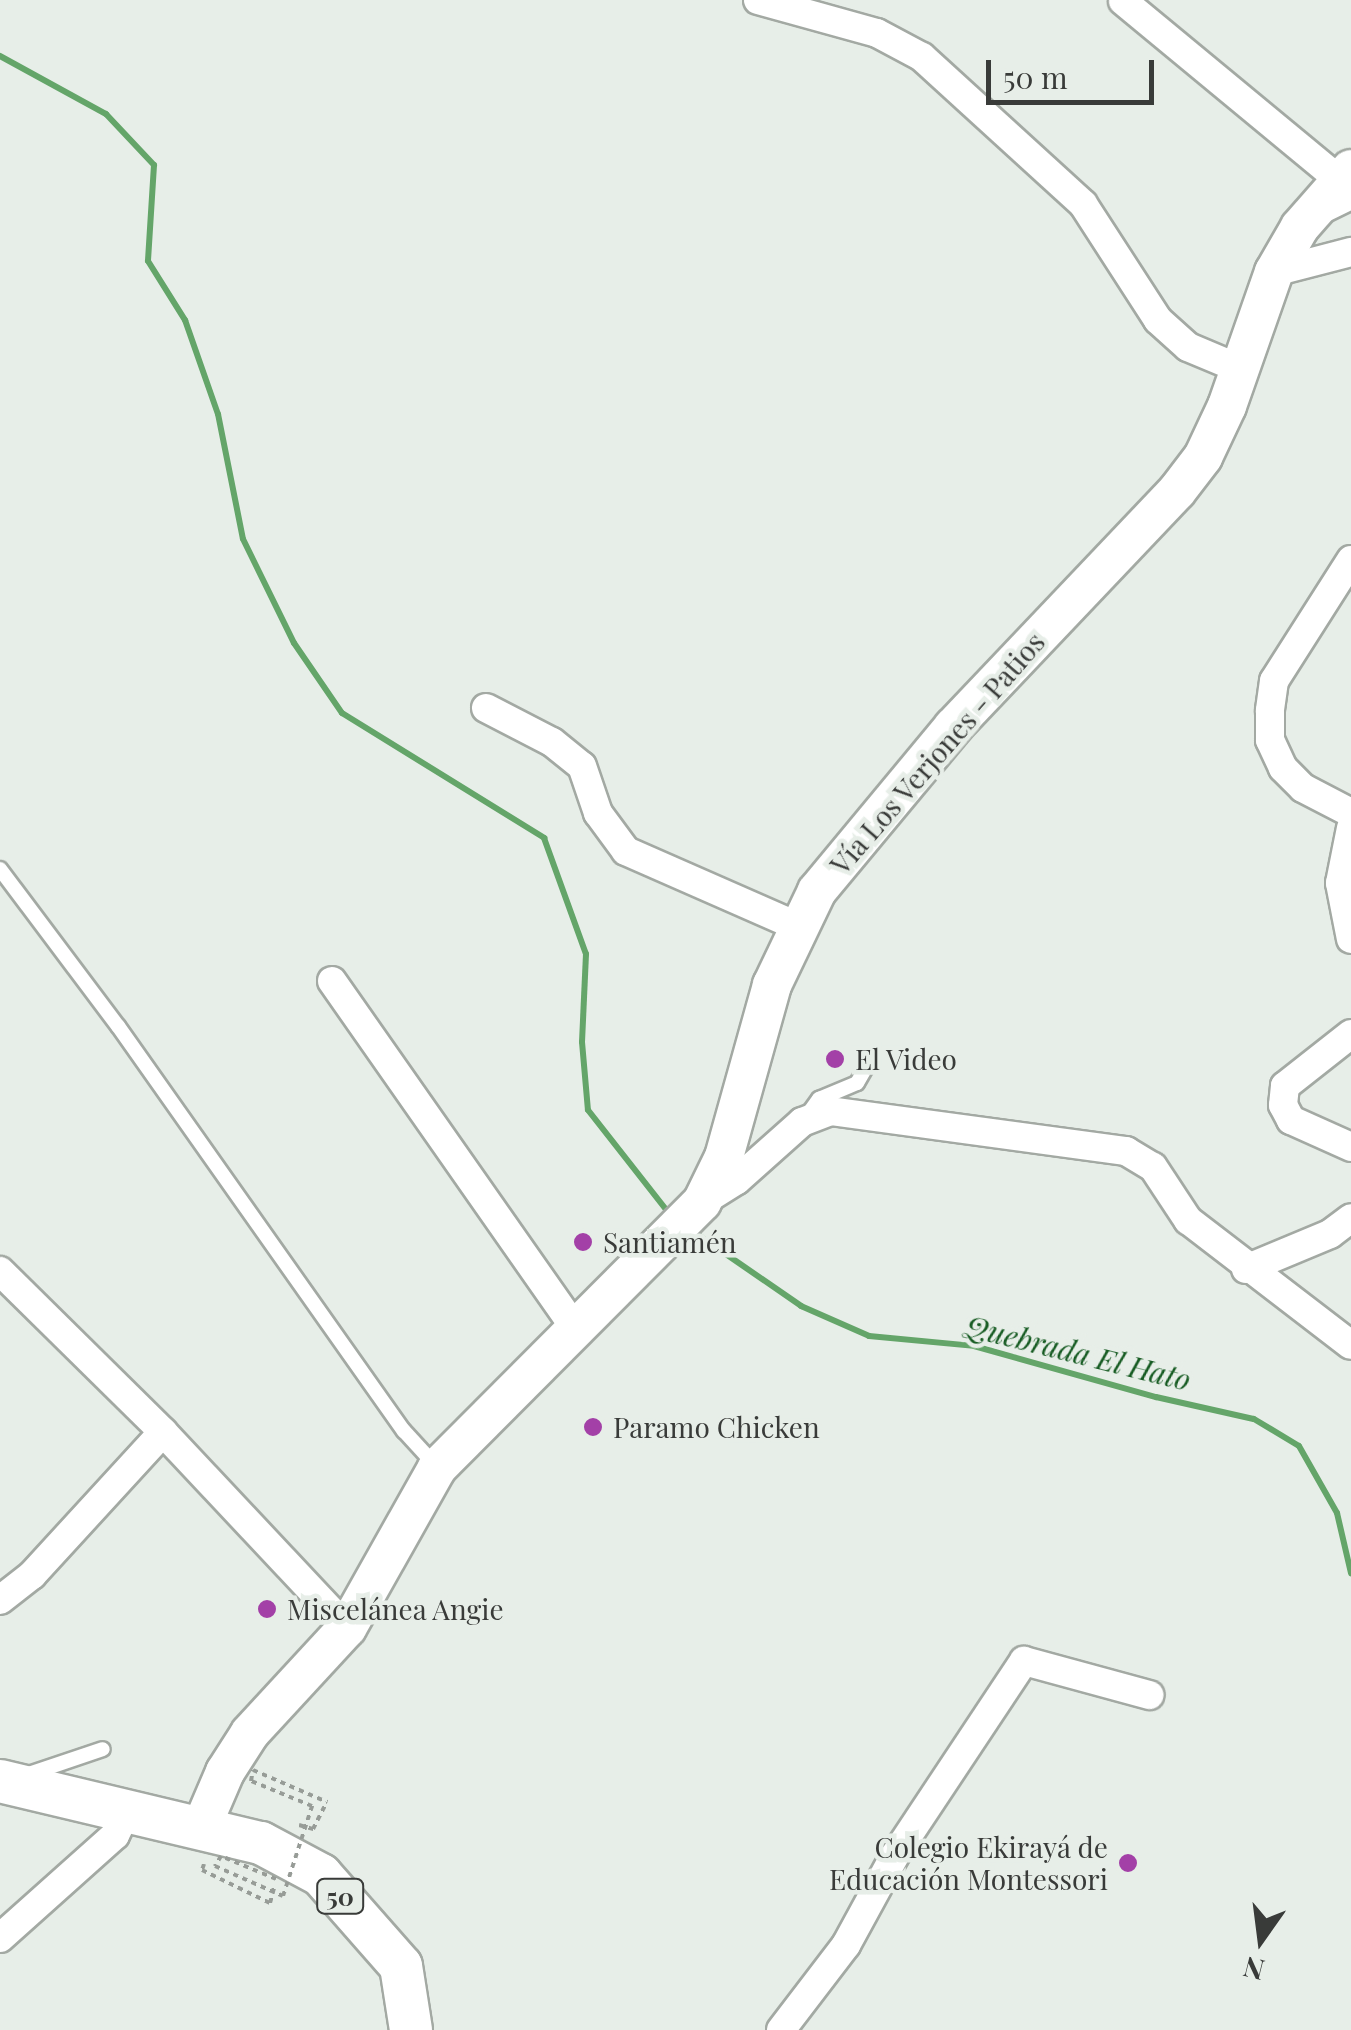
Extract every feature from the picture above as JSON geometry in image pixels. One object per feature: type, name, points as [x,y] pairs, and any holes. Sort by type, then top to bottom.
[{"type":"main road","name":"50","points":[[6,1783],[126,1812],[204,1842],[261,1843],[321,1876],[401,1966],[412,2030]]},
{"type":"street","points":[[758,0],[877,34],[922,56],[1083,204],[1158,320],[1188,347],[1238,368]]},
{"type":"street","points":[[1122,2],[1347,184]]},
{"type":"street","name":"Vía Los Verjones - Patios","points":[[204,1842],[225,1772],[250,1733],[347,1628],[437,1468],[689,1215],[724,1158],[772,985],[817,891],[953,727],[1177,491],[1203,457],[1228,406],[1274,272],[1300,227],[1347,184]]},
{"type":"street","points":[[1274,272],[1351,252]]},
{"type":"street","points":[[1351,560],[1274,681],[1270,740],[1283,768],[1303,788],[1351,813]]},
{"type":"street","points":[[486,708],[552,742],[582,766],[598,813],[626,850],[800,927]]},
{"type":"street","points":[[1351,828],[1340,883],[1351,939]]},
{"type":"street","points":[[332,981],[576,1330]]},
{"type":"street","points":[[1351,1034],[1285,1086],[1283,1105],[1291,1120],[1351,1147]]},
{"type":"street","points":[[689,1215],[802,1122],[830,1111],[1126,1151],[1152,1167],[1188,1220],[1351,1345]]},
{"type":"street","points":[[1246,1268],[1330,1234],[1351,1218]]},
{"type":"street","points":[[0,1272],[163,1432],[347,1628]]},
{"type":"street","points":[[0,1600],[32,1575],[163,1432]]},
{"type":"street","points":[[781,2030],[846,1945],[896,1855],[1024,1661],[1149,1696]]},
{"type":"street","points":[[0,1938],[115,1835],[126,1812]]},
{"type":"lane","points":[[0,869],[130,1042],[404,1431],[437,1468]]},
{"type":"lane","points":[[802,1122],[819,1099],[857,1083],[871,1059]]},
{"type":"lane","points":[[6,1783],[103,1749]]},
{"type":"path","points":[[204,1842],[202,1870],[270,1903],[276,1879],[221,1856],[215,1866],[284,1896],[312,1806],[251,1781],[252,1770],[327,1802]]},
{"type":"waterway","name":"Quebrada El Hato","points":[[0,56],[106,114],[154,165],[148,261],[185,320],[218,414],[243,539],[294,643],[342,713],[544,838],[586,954],[582,1042],[588,1110],[672,1217]]},
{"type":"waterway","name":"Quebrada El Hato","points":[[691,1230],[801,1306],[869,1336],[974,1346],[1156,1397],[1254,1419],[1299,1446],[1337,1513],[1351,1573]]},
{"type":"place","name":"El Video","points":[[835,1059]]},
{"type":"place","name":"Santiamén","points":[[583,1242]]},
{"type":"place","name":"Paramo Chicken","points":[[593,1427]]},
{"type":"place","name":"Miscelánea Angie","points":[[267,1609]]},
{"type":"place","name":"Colegio Ekirayá de Educación Montessori","points":[[1128,1863]]}]
